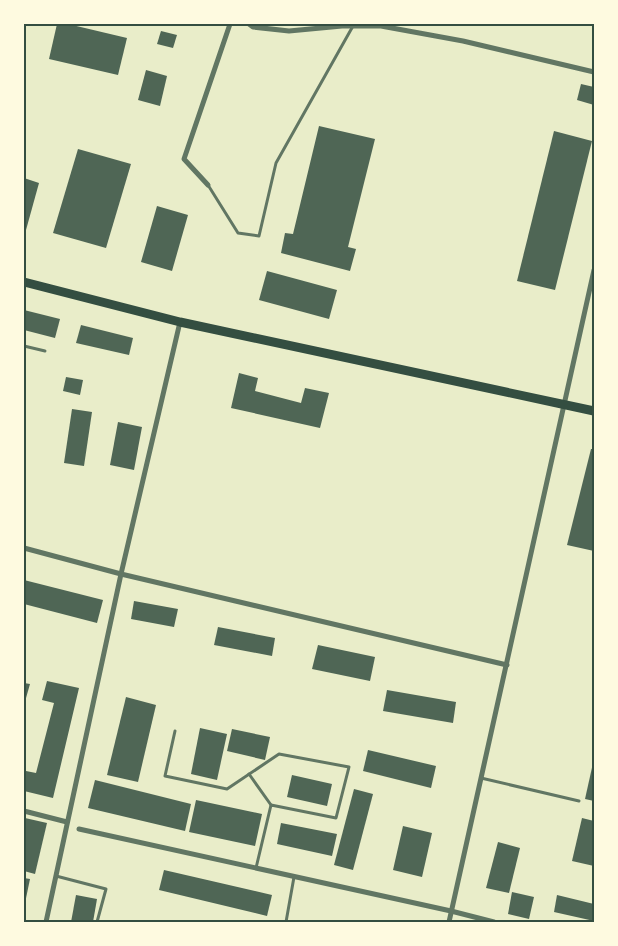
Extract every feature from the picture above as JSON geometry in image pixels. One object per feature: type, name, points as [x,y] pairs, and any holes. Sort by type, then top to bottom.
[{"type":"main road","points":[[24,282],[180,322],[594,410]]},
{"type":"street","points":[[208,185],[184,158],[230,24]]},
{"type":"street","points":[[249,24],[253,27],[289,32],[353,26],[381,26],[463,41],[594,72]]},
{"type":"street","points":[[449,922],[594,270]]},
{"type":"street","points":[[46,922],[122,574],[180,322]]},
{"type":"street","points":[[24,548],[122,574],[507,665]]},
{"type":"street","points":[[24,811],[67,822]]},
{"type":"street","points":[[79,830],[494,922]]},
{"type":"lane","points":[[208,185],[238,233],[259,236],[276,163],[353,26]]},
{"type":"lane","points":[[24,346],[45,351]]},
{"type":"lane","points":[[175,731],[165,776],[227,789],[249,774],[279,754],[349,767],[336,818],[271,805],[249,774]]},
{"type":"lane","points":[[481,778],[579,801]]},
{"type":"lane","points":[[256,868],[271,805]]},
{"type":"lane","points":[[56,876],[106,889],[97,922]]},
{"type":"lane","points":[[286,922],[294,877]]},
{"type":"building","points":[[57,24],[68,24],[127,38],[118,75],[49,59]]},
{"type":"building","points":[[161,31],[177,35],[173,48],[157,44]]},
{"type":"building","points":[[146,70],[167,76],[160,106],[138,100]]},
{"type":"building","points":[[581,84],[594,87],[594,105],[577,100]]},
{"type":"building","points":[[319,126],[375,139],[348,247],[356,249],[350,271],[281,253],[285,233],[293,234]]},
{"type":"building","points":[[554,131],[592,141],[555,290],[517,281]]},
{"type":"building","points":[[78,149],[131,164],[106,248],[53,233]]},
{"type":"building","points":[[24,178],[39,183],[26,230],[24,229]]},
{"type":"building","points":[[157,206],[188,215],[172,271],[141,262]]},
{"type":"building","points":[[267,271],[337,290],[329,319],[259,300]]},
{"type":"building","points":[[24,310],[60,319],[55,338],[24,330]]},
{"type":"building","points":[[81,325],[133,338],[129,355],[76,343]]},
{"type":"building","points":[[239,373],[258,378],[255,391],[301,403],[305,388],[329,393],[320,428],[231,408]]},
{"type":"building","points":[[66,377],[83,380],[80,395],[63,391]]},
{"type":"building","points":[[72,409],[92,412],[84,466],[64,463]]},
{"type":"building","points":[[118,422],[142,427],[134,470],[110,465]]},
{"type":"building","points":[[591,449],[594,449],[594,551],[567,545]]},
{"type":"building","points":[[24,580],[103,600],[97,623],[24,604]]},
{"type":"building","points":[[134,601],[178,609],[174,627],[131,619]]},
{"type":"building","points":[[218,627],[275,638],[272,656],[214,645]]},
{"type":"building","points":[[318,645],[375,657],[370,681],[312,669]]},
{"type":"building","points":[[47,681],[79,688],[53,798],[24,791],[26,771],[36,773],[54,703],[42,700]]},
{"type":"building","points":[[24,683],[30,684],[24,705]]},
{"type":"building","points":[[387,690],[456,702],[453,723],[383,711]]},
{"type":"building","points":[[126,697],[156,705],[138,782],[107,775]]},
{"type":"building","points":[[200,728],[227,734],[217,780],[191,774]]},
{"type":"building","points":[[232,729],[270,737],[265,760],[227,751]]},
{"type":"building","points":[[368,750],[436,766],[431,788],[363,771]]},
{"type":"building","points":[[594,763],[594,801],[585,799]]},
{"type":"building","points":[[292,775],[332,784],[327,806],[287,797]]},
{"type":"building","points":[[95,780],[191,804],[185,831],[88,808]]},
{"type":"building","points":[[354,789],[373,794],[353,870],[334,865]]},
{"type":"building","points":[[196,800],[262,814],[255,846],[189,832]]},
{"type":"building","points":[[25,818],[47,823],[35,874],[24,871]]},
{"type":"building","points":[[582,818],[594,821],[594,866],[572,861]]},
{"type":"building","points":[[281,823],[337,834],[332,856],[277,844]]},
{"type":"building","points":[[403,826],[432,833],[422,877],[393,870]]},
{"type":"building","points":[[498,842],[520,848],[509,893],[486,888]]},
{"type":"building","points":[[164,870],[272,895],[267,916],[159,890]]},
{"type":"building","points":[[24,878],[30,879],[25,903],[24,903]]},
{"type":"building","points":[[512,892],[534,897],[529,919],[508,914]]},
{"type":"building","points":[[76,895],[97,899],[93,922],[71,922]]},
{"type":"building","points":[[557,895],[594,904],[594,921],[554,912]]}]
